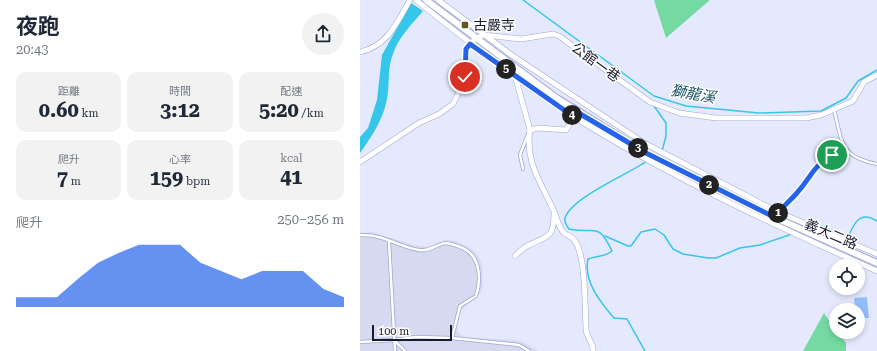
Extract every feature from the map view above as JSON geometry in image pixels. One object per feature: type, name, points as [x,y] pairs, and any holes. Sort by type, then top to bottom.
[{"type":"street","points":[[360,52],[367,50],[387,38],[410,0]]},
{"type":"street","name":"義大二路","points":[[416,0],[431,8],[476,39],[575,114]]},
{"type":"street","name":"義大二路","points":[[426,0],[431,8],[470,44],[514,75],[575,114],[646,153],[776,218],[877,271]]},
{"type":"street","name":"義大二路","points":[[438,0],[483,35],[644,143],[776,218],[877,263]]},
{"type":"street","name":"公館一巷","points":[[483,35],[521,39],[553,34],[559,36],[650,102],[680,113],[716,118],[806,118],[822,115],[853,101],[864,82],[877,75]]},
{"type":"street","points":[[360,162],[419,123],[439,114],[453,104],[466,80],[466,49],[476,39],[483,35]]},
{"type":"street","points":[[512,65],[530,130],[528,143],[529,157],[542,191],[552,207],[562,231],[575,241],[580,253],[585,294],[586,335],[593,347],[593,351]]},
{"type":"street","points":[[530,130],[540,128],[566,130],[575,114]]},
{"type":"street","points":[[515,256],[526,246],[547,238],[554,224],[552,207]]},
{"type":"street","name":"義大二路","points":[[776,218],[877,254]]},
{"type":"lane","points":[[834,109],[843,146],[853,157],[877,164]]},
{"type":"lane","points":[[523,169],[520,155],[530,130]]},
{"type":"lane","points":[[776,218],[797,194],[818,164],[832,155]]},
{"type":"lane","points":[[360,235],[379,237],[389,242],[420,251],[428,250],[446,243],[463,248],[471,253],[479,268],[478,288],[476,296],[460,306],[452,338]]},
{"type":"lane","points":[[389,242],[395,351]]},
{"type":"lane","points":[[360,342],[416,337],[452,338],[519,345],[529,351]]},
{"type":"lane","points":[[394,340],[405,351]]},
{"type":"shaded area","points":[[372,232],[414,245],[427,247],[446,240],[456,241],[472,249],[479,257],[482,266],[483,286],[480,293],[460,311],[456,326],[458,332],[464,337],[516,340],[527,344],[538,351],[360,351],[360,233]]},
{"type":"green space","points":[[654,0],[710,0],[666,38]]},
{"type":"green space","points":[[824,313],[829,321],[829,339],[843,339],[846,343],[846,351],[803,351]]},
{"type":"water","points":[[411,3],[423,11],[406,31],[395,48],[391,59],[388,93],[383,114],[373,134],[360,153],[360,137],[368,128],[377,100],[382,55]]},
{"type":"building","points":[[867,297],[869,318],[865,318],[865,303],[854,303],[854,298]]},
{"type":"waterway","name":"獅龍溪","points":[[523,0],[654,96],[686,106],[759,113],[821,111],[846,98],[858,81],[877,70]]},
{"type":"waterway","points":[[654,106],[666,123],[666,136],[662,151]]},
{"type":"waterway","points":[[645,351],[627,319],[614,318],[604,306],[594,291],[588,275],[588,259],[612,251],[607,241],[599,232],[569,229],[565,218],[570,210],[589,194],[647,161]]},
{"type":"waterway","points":[[815,226],[819,225],[840,234],[849,235],[859,219],[867,217],[877,221]]},
{"type":"waterway","points":[[605,236],[631,246],[641,232],[655,229],[664,235],[673,249],[683,254],[716,258],[740,248],[760,245],[792,234]]},
{"type":"place","name":"古嚴寺","points":[[465,25]]},
{"type":"route","points":[[465,77],[466,49],[470,44],[574,117],[577,112],[646,153],[776,218],[778,212],[797,194],[818,164],[832,155]]}]
